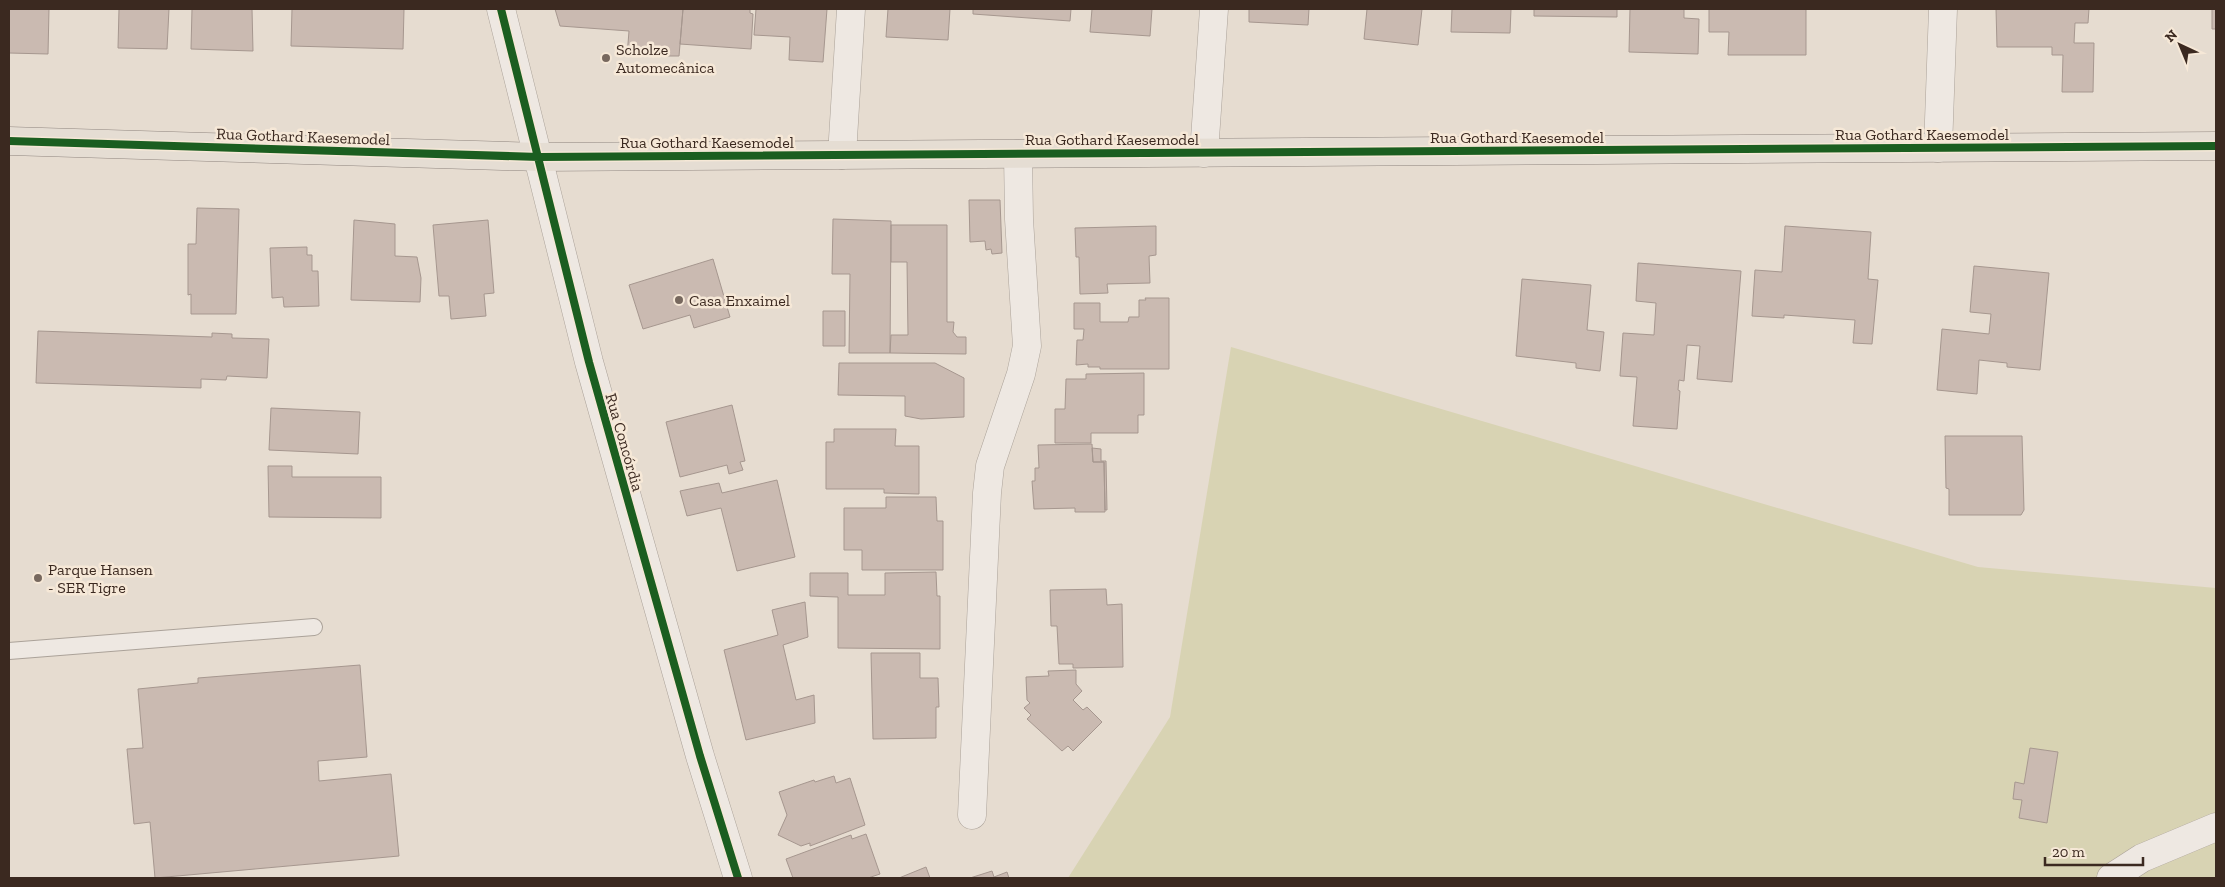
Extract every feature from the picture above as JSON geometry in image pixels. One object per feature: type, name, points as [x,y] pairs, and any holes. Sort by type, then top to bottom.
[{"type":"main road","name":"Rua Gothard Kaesemodel","points":[[9,141],[539,157],[2216,146]]},
{"type":"street","name":"Rua Concórdia","points":[[501,9],[597,391],[700,756],[738,878]]},
{"type":"street","points":[[842,155],[851,9]]},
{"type":"street","points":[[1204,153],[1214,9]]},
{"type":"street","points":[[1938,148],[1943,9]]},
{"type":"street","points":[[972,815],[987,493],[990,466],[1021,374],[1027,346],[1019,219],[1018,154]]},
{"type":"street","points":[[2111,878],[2142,858],[2216,828]]},
{"type":"lane","points":[[9,651],[314,627]]},
{"type":"shaded area","points":[[1231,347],[1978,567],[2216,588],[2216,878],[1068,878],[1170,717]]},
{"type":"building","points":[[9,9],[49,9],[48,54],[9,53]]},
{"type":"building","points":[[119,9],[169,9],[167,49],[118,48]]},
{"type":"building","points":[[192,9],[252,9],[253,51],[191,49]]},
{"type":"building","points":[[292,9],[404,9],[403,49],[291,46]]},
{"type":"building","points":[[555,9],[683,9],[679,56],[627,56],[629,31],[560,26]]},
{"type":"building","points":[[683,9],[750,9],[750,13],[753,14],[751,49],[680,44]]},
{"type":"building","points":[[756,9],[827,9],[823,62],[789,60],[790,37],[754,35]]},
{"type":"building","points":[[888,9],[950,9],[948,40],[886,37]]},
{"type":"building","points":[[973,9],[1071,9],[1070,21],[973,14]]},
{"type":"building","points":[[1092,9],[1152,9],[1150,36],[1090,32]]},
{"type":"building","points":[[1249,9],[1309,9],[1308,25],[1249,22]]},
{"type":"building","points":[[1367,9],[1422,9],[1418,45],[1364,39]]},
{"type":"building","points":[[1452,9],[1511,9],[1510,33],[1451,32]]},
{"type":"building","points":[[1534,9],[1617,9],[1617,17],[1534,16]]},
{"type":"building","points":[[1630,9],[1684,9],[1684,18],[1699,19],[1698,54],[1629,52]]},
{"type":"building","points":[[1709,9],[1806,9],[1806,55],[1728,55],[1729,32],[1709,32]]},
{"type":"building","points":[[1996,9],[2089,9],[2088,23],[2075,23],[2074,43],[2094,43],[2093,92],[2062,92],[2063,55],[2052,55],[2052,47],[1997,47]]},
{"type":"building","points":[[2212,9],[2216,9],[2216,29],[2212,29]]},
{"type":"building","points":[[969,200],[1000,200],[1002,253],[992,254],[991,249],[986,250],[985,241],[970,242]]},
{"type":"building","points":[[197,208],[239,209],[236,314],[191,314],[191,294],[188,295],[188,244],[196,244]]},
{"type":"building","points":[[833,219],[891,221],[890,353],[849,353],[850,274],[832,274]]},
{"type":"building","points":[[354,220],[395,224],[395,256],[417,257],[421,278],[420,302],[351,300]]},
{"type":"building","points":[[488,220],[494,293],[484,294],[486,316],[451,319],[449,296],[439,296],[433,225]]},
{"type":"building","points":[[891,225],[947,225],[947,322],[954,322],[953,332],[957,337],[966,337],[966,354],[890,353],[891,335],[908,335],[907,262],[891,262]]},
{"type":"building","points":[[1156,226],[1156,255],[1149,256],[1150,283],[1107,284],[1108,293],[1080,294],[1079,257],[1076,257],[1075,228]]},
{"type":"building","points":[[1785,226],[1871,232],[1868,279],[1878,280],[1872,344],[1853,343],[1855,320],[1784,315],[1784,318],[1752,316],[1755,270],[1782,272]]},
{"type":"building","points":[[307,247],[307,255],[312,255],[312,271],[318,271],[319,306],[284,307],[283,297],[272,298],[270,248]]},
{"type":"building","name":"Casa Enxaimel","points":[[713,259],[730,317],[694,328],[690,315],[643,329],[629,285]]},
{"type":"building","points":[[1638,263],[1741,271],[1732,382],[1697,379],[1700,346],[1687,345],[1684,381],[1679,380],[1677,429],[1633,426],[1637,377],[1620,376],[1623,333],[1654,335],[1656,303],[1636,301]]},
{"type":"building","points":[[1974,266],[2049,273],[2040,370],[2007,367],[2007,363],[1979,360],[1977,394],[1937,390],[1942,329],[1989,334],[1991,314],[1970,312]]},
{"type":"building","points":[[1522,279],[1591,285],[1587,330],[1604,332],[1600,371],[1576,368],[1576,363],[1516,356]]},
{"type":"building","points":[[1145,298],[1169,298],[1169,369],[1100,369],[1100,367],[1088,367],[1088,364],[1076,365],[1077,340],[1083,340],[1084,329],[1074,329],[1074,303],[1100,303],[1100,322],[1128,322],[1129,317],[1139,317],[1139,300],[1146,300]]},
{"type":"building","points":[[823,311],[845,311],[845,346],[823,346]]},
{"type":"building","points":[[38,331],[212,337],[212,333],[232,334],[232,338],[269,339],[267,378],[227,376],[226,380],[201,379],[201,388],[36,383]]},
{"type":"building","points":[[839,363],[935,363],[964,378],[964,417],[921,419],[905,416],[905,396],[838,395]]},
{"type":"building","points":[[1144,373],[1144,415],[1138,415],[1138,433],[1091,433],[1091,443],[1055,443],[1055,409],[1065,409],[1066,379],[1086,379],[1086,374]]},
{"type":"building","points":[[732,405],[745,461],[740,462],[743,470],[729,474],[727,465],[680,477],[666,422]]},
{"type":"building","points":[[271,408],[360,412],[358,454],[269,450]]},
{"type":"building","points":[[834,429],[896,429],[895,446],[919,446],[919,494],[884,493],[884,489],[826,489],[826,442],[834,442]]},
{"type":"building","points":[[1945,436],[2022,436],[2024,510],[2021,515],[1949,515],[1949,489],[1946,488]]},
{"type":"building","points":[[1092,444],[1093,462],[1104,462],[1105,512],[1075,512],[1075,508],[1034,509],[1032,481],[1035,481],[1035,468],[1039,468],[1038,445]]},
{"type":"building","points":[[1092,448],[1101,449],[1101,461],[1106,461],[1107,510],[1105,510],[1104,462],[1093,462]]},
{"type":"building","points":[[268,466],[292,466],[292,477],[381,477],[381,518],[269,517]]},
{"type":"building","points":[[777,480],[795,557],[737,571],[721,508],[687,516],[680,491],[719,483],[722,493]]},
{"type":"building","points":[[886,497],[936,497],[937,521],[943,521],[943,570],[862,570],[862,550],[844,550],[844,508],[886,508]]},
{"type":"building","points":[[936,572],[937,596],[940,596],[940,649],[838,648],[838,597],[810,596],[810,573],[848,573],[848,595],[885,595],[885,573]]},
{"type":"building","points":[[1106,589],[1107,605],[1122,604],[1123,667],[1073,668],[1073,664],[1059,664],[1057,626],[1051,626],[1050,590]]},
{"type":"building","points":[[805,602],[808,637],[783,645],[796,700],[814,695],[815,723],[746,740],[724,650],[778,635],[772,610]]},
{"type":"building","points":[[871,653],[920,653],[920,678],[938,678],[939,707],[936,707],[936,738],[873,739]]},
{"type":"building","points":[[360,665],[367,757],[318,761],[319,781],[391,774],[399,856],[155,878],[150,822],[134,824],[127,749],[143,748],[138,689],[198,683],[198,678]]},
{"type":"building","points":[[1076,670],[1076,684],[1082,691],[1073,700],[1083,710],[1087,707],[1102,722],[1073,751],[1068,746],[1062,751],[1027,719],[1031,715],[1024,708],[1030,703],[1027,700],[1026,677],[1049,676],[1048,671]]},
{"type":"building","points":[[2030,748],[2058,752],[2047,823],[2019,818],[2022,800],[2013,799],[2015,782],[2024,784]]},
{"type":"building","points":[[834,776],[836,783],[850,778],[865,825],[810,846],[810,843],[801,846],[778,835],[787,815],[779,792],[814,780],[815,782]]},
{"type":"building","points":[[866,834],[880,874],[868,878],[793,878],[786,859],[851,835],[852,839]]},
{"type":"building","points":[[926,867],[930,878],[899,878]]},
{"type":"building","points":[[992,871],[994,877],[1007,872],[1009,878],[970,878]]},
{"type":"cycle path","points":[[501,9],[589,362],[700,756],[738,878]]},
{"type":"cycle path","points":[[9,141],[539,157],[2216,146]]},
{"type":"place","name":"Scholze Automecânica","points":[[606,58]]},
{"type":"place","name":"Casa Enxaimel","points":[[679,300]]},
{"type":"place","name":"Parque Hansen - SER Tigre","points":[[38,578]]}]
